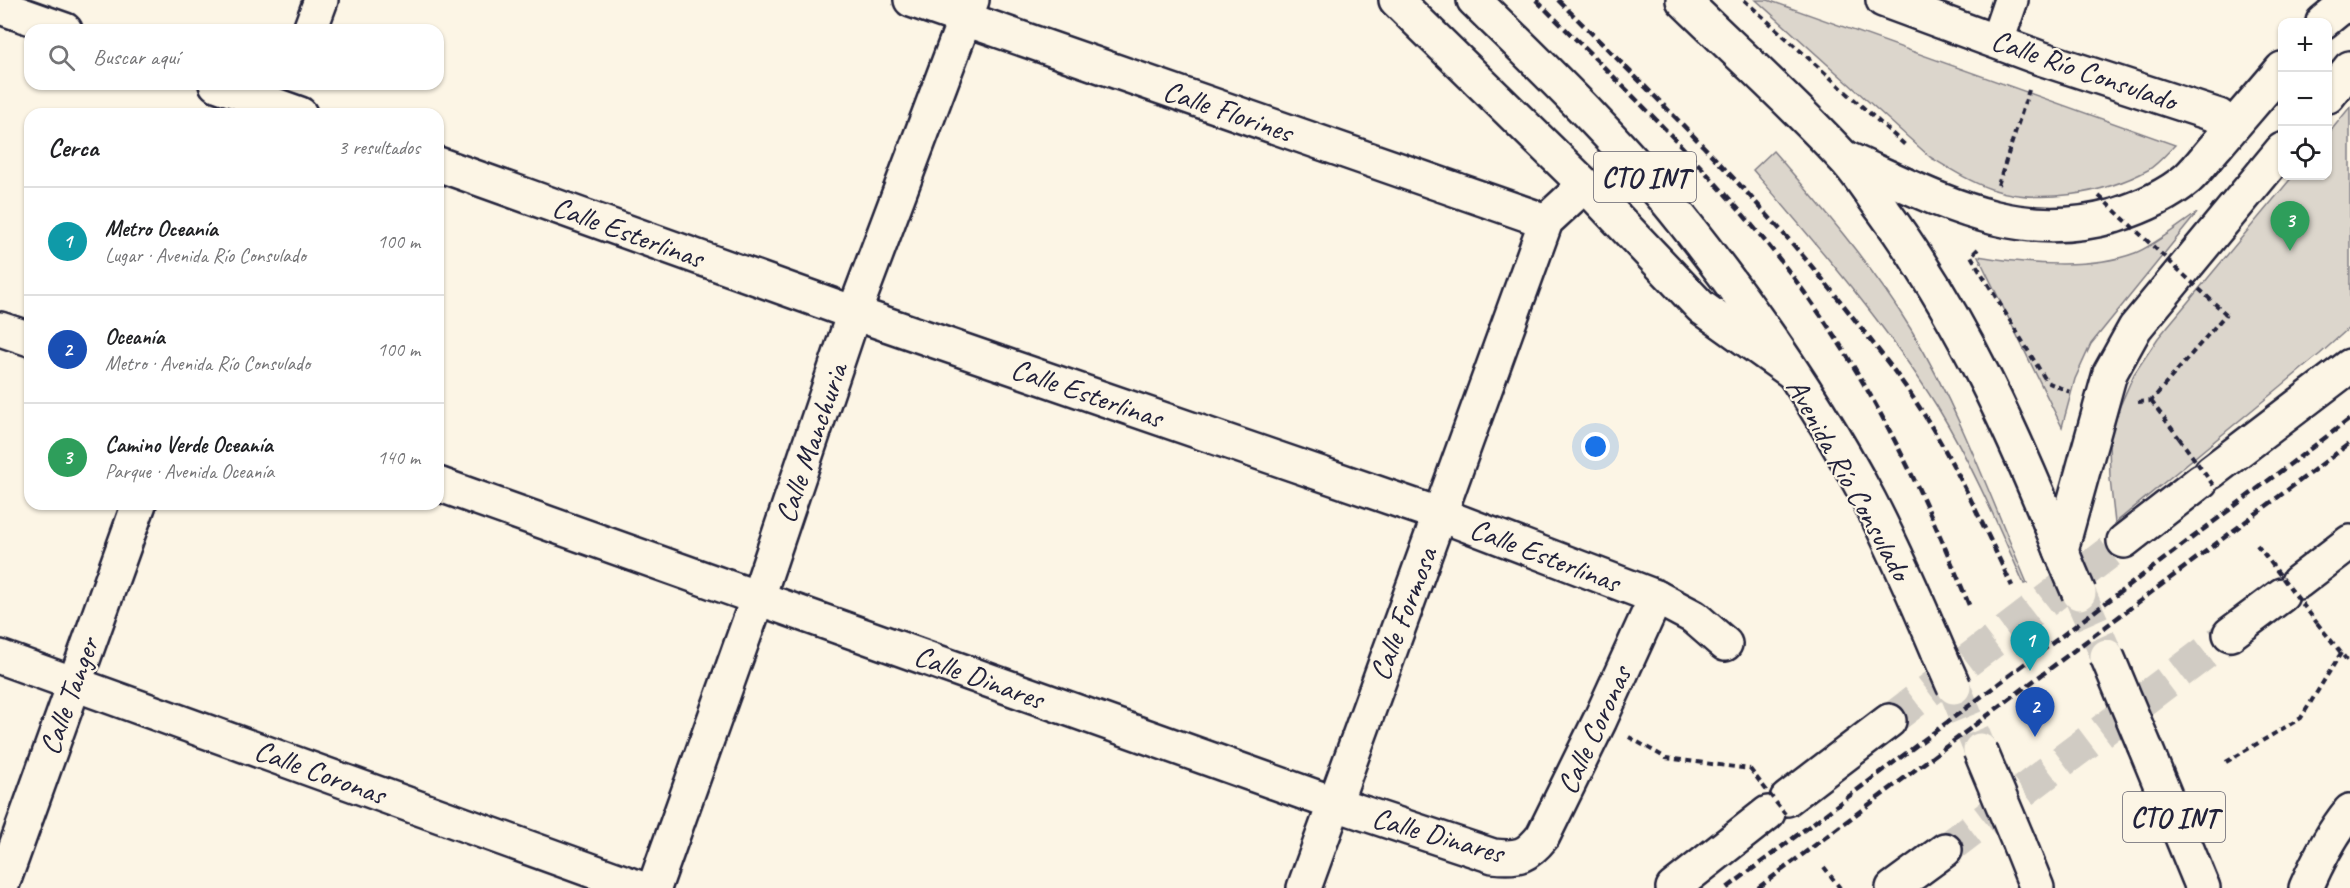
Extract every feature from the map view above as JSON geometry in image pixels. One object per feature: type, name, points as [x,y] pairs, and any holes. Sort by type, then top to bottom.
[{"type":"main road","points":[[312,24],[321,0]]},
{"type":"main road","name":"Calle Florines","points":[[911,0],[969,10],[1546,221]]},
{"type":"main road","name":"Avenida Río Consulado","points":[[1396,0],[1585,185],[1701,307],[1794,373],[1869,500],[1954,687]]},
{"type":"main road","name":"CTO INT","points":[[1474,0],[1616,142],[1682,219],[1794,373]]},
{"type":"main road","points":[[1683,0],[1844,157],[1893,224],[1931,281],[1958,329],[2021,452],[2079,594]]},
{"type":"main road","name":"Calle Río Consulado","points":[[1883,0],[2040,58],[2219,116]]},
{"type":"main road","points":[[1996,41],[2011,0]]},
{"type":"main road","points":[[2328,18],[2350,0]]},
{"type":"main road","points":[[0,7],[48,24]]},
{"type":"main road","name":"Calle Manchuria","points":[[654,888],[758,597],[855,313],[969,10]]},
{"type":"main road","points":[[2332,91],[2350,68]]},
{"type":"main road","points":[[1844,157],[1965,211],[2013,223],[2032,225],[2063,225],[2094,221],[2127,212],[2158,198],[2187,179],[2280,72]]},
{"type":"main road","points":[[237,90],[288,105]]},
{"type":"main road","points":[[2063,555],[2110,373],[2135,328],[2278,156]]},
{"type":"main road","name":"Calle Esterlinas","points":[[444,166],[855,313],[1441,515],[1656,597],[1694,617],[1725,644]]},
{"type":"main road","name":"Calle Formosa","points":[[1304,888],[1546,221],[1585,185]]},
{"type":"main road","points":[[0,329],[24,337]]},
{"type":"main road","points":[[2124,541],[2209,480],[2350,366]]},
{"type":"main road","name":"Calle Dinares","points":[[444,486],[1333,803],[1493,856],[1508,858],[1522,856]]},
{"type":"main road","name":"Calle Tanger","points":[[1,888],[137,510]]},
{"type":"main road","points":[[2230,634],[2350,542]]},
{"type":"main road","name":"Calle Coronas","points":[[1522,856],[1543,836],[1600,720],[1656,597]]},
{"type":"main road","name":"CTO INT","points":[[2107,656],[2203,888]]},
{"type":"main road","name":"Calle Coronas","points":[[0,657],[640,888]]},
{"type":"main road","points":[[1673,888],[1780,809],[1889,721]]},
{"type":"main road","points":[[1980,750],[2037,888]]},
{"type":"main road","points":[[2306,888],[2318,859],[2339,824],[2350,811]]},
{"type":"main road","points":[[1893,888],[1945,849]]},
{"type":"path","points":[[1744,0],[1911,150]]},
{"type":"path","points":[[1995,195],[2040,58]]},
{"type":"path","points":[[2099,196],[2226,314],[2151,401],[2209,480]]},
{"type":"path","points":[[1980,248],[1971,256],[2047,382],[2101,404]]},
{"type":"path","points":[[2257,545],[2350,664]]},
{"type":"path","points":[[2226,762],[2301,717],[2341,653]]},
{"type":"path","points":[[1600,720],[1666,758],[1750,769],[1780,809]]},
{"type":"path","points":[[1824,867],[1840,888]]},
{"type":"shaded area","points":[[1756,0],[1768,0],[2175,145],[2148,170],[2092,191],[2030,196],[1991,189],[1967,179],[1930,157]]},
{"type":"shaded area","points":[[2350,107],[2350,327],[2115,523],[2110,479],[2109,440],[2134,374],[2158,338],[2290,180],[2332,180],[2332,129]]},
{"type":"shaded area","points":[[1773,151],[1864,261],[1912,331],[1960,423],[2027,583],[2024,584],[1962,451],[1918,376],[1850,286],[1753,170]]},
{"type":"shaded area","points":[[2197,213],[2091,344],[2075,379],[2062,427],[1978,256],[2036,263],[2098,262],[2135,253],[2150,246]]},
{"type":"tunnel","points":[[1889,721],[2124,541]]},
{"type":"tunnel","points":[[2079,593],[2107,656]]},
{"type":"tunnel","points":[[1945,850],[2230,634]]},
{"type":"tunnel","points":[[1954,687],[1980,750]]},
{"type":"railway","points":[[1536,0],[1716,183],[1812,303],[1836,338],[1899,449],[1936,526],[1969,605]]},
{"type":"railway","points":[[1558,0],[1744,190],[1780,229],[1848,311],[1908,390],[1930,424],[1967,492],[2012,586]]},
{"type":"railway","points":[[1727,888],[2350,419]]},
{"type":"railway","points":[[1758,888],[2350,443]]},
{"type":"place","name":"Camino Verde Oceanía","points":[[2290,251]]},
{"type":"place","name":"Metro Oceanía","points":[[2030,671]]},
{"type":"place","name":"Oceanía","points":[[2035,737]]}]
